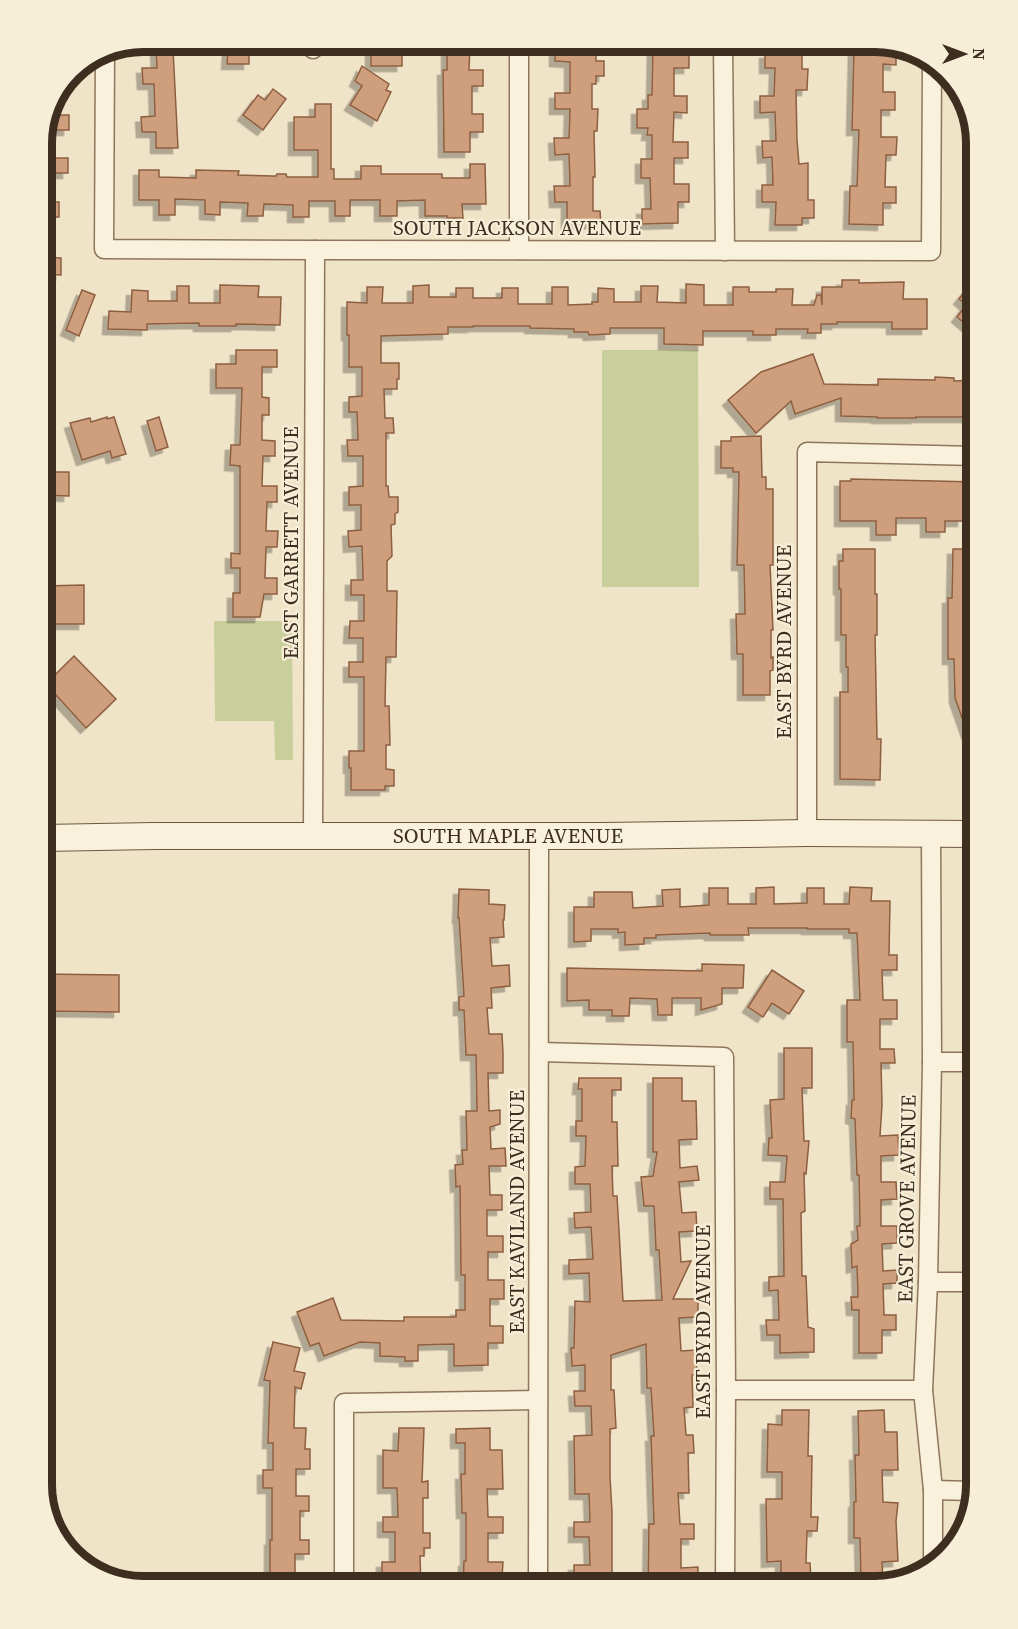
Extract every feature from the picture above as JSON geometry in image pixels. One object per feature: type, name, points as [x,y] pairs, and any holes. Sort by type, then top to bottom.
[{"type":"main road","name":"SOUTH MAPLE AVENUE","points":[[53,838],[966,834]]},
{"type":"street","points":[[519,53],[519,250]]},
{"type":"street","points":[[723,53],[725,251]]},
{"type":"street","name":"SOUTH JACKSON AVENUE","points":[[105,61],[104,249],[931,251],[932,73]]},
{"type":"street","name":"EAST GARRETT AVENUE","points":[[313,836],[315,250]]},
{"type":"street","name":"EAST BYRD AVENUE","points":[[807,833],[807,452],[966,456]]},
{"type":"street","name":"EAST GROVE AVENUE","points":[[931,834],[932,1062],[928,1282],[923,1390],[933,1490],[933,1555]]},
{"type":"street","name":"EAST KAVILAND AVENUE","points":[[538,1576],[539,837]]},
{"type":"street","name":"EAST BYRD AVENUE","points":[[540,1052],[724,1057],[725,1576]]},
{"type":"street","points":[[932,1062],[966,1062]]},
{"type":"street","points":[[928,1282],[966,1282]]},
{"type":"street","points":[[726,1390],[923,1390]]},
{"type":"street","points":[[344,1576],[344,1403],[538,1400]]},
{"type":"street","points":[[933,1490],[966,1491]]},
{"type":"green space","points":[[602,350],[698,350],[699,587],[602,587]]},
{"type":"green space","points":[[214,621],[292,621],[293,760],[275,760],[274,721],[215,721]]},
{"type":"building","points":[[156,53],[173,53],[178,148],[156,148],[156,132],[142,132],[141,117],[155,116],[154,84],[143,84],[142,68],[157,68]]},
{"type":"building","points":[[228,53],[249,53],[249,64],[227,64]]},
{"type":"building","points":[[371,53],[402,53],[402,66],[371,66]]},
{"type":"building","points":[[447,53],[470,53],[469,70],[483,70],[483,86],[472,86],[472,114],[483,114],[483,132],[470,132],[470,152],[444,152],[443,70],[447,70]]},
{"type":"building","points":[[555,53],[596,53],[596,61],[604,61],[604,76],[596,76],[596,84],[592,84],[592,109],[598,109],[597,131],[594,131],[593,211],[600,211],[601,223],[567,224],[567,202],[555,202],[554,186],[570,186],[569,154],[555,155],[554,138],[569,138],[570,109],[555,109],[555,93],[570,93],[570,62],[555,61]]},
{"type":"building","points":[[653,53],[689,53],[689,68],[674,68],[674,96],[687,96],[687,113],[674,112],[673,142],[688,142],[688,158],[674,158],[674,184],[689,184],[689,202],[678,202],[678,223],[642,224],[642,209],[651,209],[650,178],[641,178],[641,159],[652,159],[652,135],[647,135],[648,128],[637,128],[637,109],[648,109],[648,95],[652,95]]},
{"type":"building","points":[[765,53],[802,53],[802,69],[808,69],[807,90],[796,90],[797,140],[799,164],[808,163],[808,200],[814,200],[814,218],[802,218],[802,225],[775,225],[776,202],[762,202],[762,185],[773,185],[772,157],[763,158],[762,141],[776,141],[775,112],[760,113],[760,96],[774,96],[775,68],[765,68]]},
{"type":"building","points":[[854,53],[896,55],[896,65],[883,64],[883,92],[895,92],[895,110],[881,110],[881,137],[897,137],[896,155],[886,155],[885,187],[896,187],[896,203],[883,203],[883,225],[849,224],[850,186],[857,186],[859,130],[852,130]]},
{"type":"building","points":[[362,66],[389,84],[386,90],[391,92],[377,121],[350,105],[362,86],[355,81]]},
{"type":"building","points":[[273,89],[286,99],[263,130],[243,115],[258,95],[265,100]]},
{"type":"building","points":[[315,104],[331,104],[331,169],[334,169],[334,179],[361,179],[361,166],[381,166],[381,174],[442,174],[442,178],[470,178],[470,164],[485,164],[486,204],[462,204],[463,218],[447,218],[447,216],[425,216],[425,200],[397,201],[397,216],[380,216],[380,200],[350,200],[350,216],[335,216],[335,201],[309,201],[309,217],[293,217],[293,205],[264,204],[263,216],[247,216],[248,203],[220,202],[220,215],[205,214],[205,200],[175,199],[175,215],[159,215],[159,200],[139,200],[139,170],[159,170],[159,177],[196,178],[196,170],[239,171],[238,175],[286,174],[287,177],[318,177],[318,150],[294,150],[294,117],[315,117]]},
{"type":"building","points":[[57,115],[69,115],[69,130],[55,130],[55,158],[68,158],[68,173],[55,173],[55,202],[59,202],[59,217],[53,217],[54,126]]},
{"type":"building","points":[[53,258],[61,258],[61,275],[53,275]]},
{"type":"building","points":[[842,280],[859,280],[859,283],[904,282],[903,299],[927,299],[927,329],[892,329],[892,322],[837,322],[837,324],[821,324],[821,333],[807,333],[808,329],[776,329],[776,335],[753,335],[753,331],[703,331],[703,345],[664,344],[664,328],[610,328],[610,334],[589,335],[588,332],[574,332],[574,329],[473,326],[448,327],[448,334],[381,336],[381,363],[399,363],[397,389],[384,389],[385,418],[393,418],[394,433],[386,433],[386,486],[388,486],[389,497],[398,497],[395,524],[391,525],[392,556],[387,561],[387,591],[397,591],[396,657],[386,657],[385,706],[389,706],[390,745],[386,745],[386,769],[394,770],[394,786],[385,786],[385,790],[351,790],[349,751],[364,751],[364,677],[349,677],[349,662],[363,662],[363,638],[349,638],[350,621],[364,621],[364,595],[351,595],[351,580],[363,580],[362,546],[349,547],[348,531],[361,530],[361,505],[349,505],[349,487],[363,486],[363,456],[348,456],[347,440],[358,440],[357,412],[349,412],[349,397],[362,396],[362,367],[349,367],[347,302],[367,303],[367,287],[383,287],[382,303],[413,303],[413,286],[429,285],[429,297],[456,297],[456,288],[473,288],[473,298],[502,298],[502,288],[518,288],[518,304],[552,304],[552,287],[568,287],[568,305],[598,302],[598,288],[614,289],[614,302],[641,302],[641,286],[658,286],[657,302],[686,303],[686,284],[704,285],[704,305],[733,305],[733,287],[749,287],[749,292],[776,292],[776,289],[793,289],[792,305],[814,305],[817,295],[821,295],[822,305],[822,287],[842,287]]},
{"type":"building","points":[[220,285],[259,286],[258,297],[281,297],[280,325],[147,324],[147,330],[108,329],[109,311],[131,312],[132,290],[148,291],[148,301],[177,301],[177,286],[189,286],[189,303],[220,303]]},
{"type":"building","points":[[82,290],[95,295],[79,336],[66,330]]},
{"type":"building","points":[[966,290],[966,305],[959,299]]},
{"type":"building","points":[[966,305],[966,325],[957,317]]},
{"type":"building","points":[[236,350],[277,350],[277,367],[262,367],[262,397],[269,398],[269,415],[262,415],[262,440],[275,441],[275,456],[263,456],[262,486],[277,486],[277,502],[267,502],[266,531],[278,531],[277,547],[266,547],[265,578],[277,578],[277,594],[264,594],[260,617],[233,617],[233,593],[240,593],[240,568],[231,568],[231,553],[240,554],[240,466],[230,465],[231,445],[240,445],[242,388],[216,388],[216,364],[236,364]]},
{"type":"building","points":[[813,354],[824,384],[878,385],[878,379],[935,380],[935,377],[954,378],[954,381],[966,380],[966,417],[841,416],[841,398],[795,414],[791,401],[756,433],[728,400],[761,372]]},
{"type":"building","points":[[107,417],[107,419],[114,417],[126,454],[112,458],[110,451],[82,460],[70,423],[90,418],[91,422]]},
{"type":"building","points":[[159,417],[168,447],[156,451],[147,421]]},
{"type":"building","points":[[761,436],[762,477],[766,477],[766,489],[773,489],[773,565],[770,565],[773,670],[770,671],[770,695],[743,695],[743,654],[737,654],[736,614],[745,614],[744,565],[737,565],[739,472],[733,472],[733,468],[721,468],[721,441],[731,441],[731,437]]},
{"type":"building","points":[[53,472],[69,472],[69,496],[53,495]]},
{"type":"building","points":[[851,479],[966,482],[966,512],[963,512],[963,521],[945,521],[945,532],[926,532],[926,518],[896,518],[896,535],[876,535],[876,521],[840,521],[840,481],[851,481]]},
{"type":"building","points":[[843,549],[875,549],[877,739],[881,739],[880,780],[840,779],[840,692],[848,692],[846,635],[841,635],[841,589],[839,589],[839,561],[843,561]]},
{"type":"building","points":[[953,549],[966,549],[966,729],[955,698],[954,659],[948,659],[948,598],[952,598]]},
{"type":"building","points":[[84,585],[84,624],[53,624],[53,586]]},
{"type":"building","points":[[74,656],[116,699],[86,728],[53,692],[53,677]]},
{"type":"building","points":[[774,887],[774,904],[807,903],[807,888],[824,888],[824,904],[849,904],[850,887],[872,888],[871,901],[890,901],[889,955],[897,955],[897,970],[882,970],[883,1000],[897,1000],[897,1019],[880,1019],[880,1049],[894,1049],[895,1063],[881,1063],[880,1136],[898,1135],[899,1155],[881,1156],[881,1182],[896,1182],[897,1199],[881,1200],[881,1226],[897,1226],[897,1243],[882,1244],[883,1271],[897,1270],[897,1283],[883,1284],[884,1315],[896,1315],[896,1330],[882,1330],[882,1353],[859,1353],[859,1310],[852,1310],[851,1297],[858,1297],[857,1266],[852,1268],[851,1244],[858,1240],[857,1226],[860,1226],[855,1119],[851,1118],[852,1100],[854,1100],[853,1042],[847,1042],[847,1000],[860,1000],[857,933],[849,933],[849,929],[748,928],[749,935],[710,935],[710,933],[656,935],[656,938],[644,938],[644,944],[625,945],[625,932],[618,933],[618,929],[591,929],[591,941],[574,942],[574,907],[594,907],[594,892],[632,892],[633,908],[663,906],[662,890],[680,889],[680,907],[709,905],[709,888],[728,888],[728,904],[756,904],[756,888]]},
{"type":"building","points":[[459,889],[489,890],[489,904],[505,905],[504,937],[490,938],[492,966],[509,965],[510,986],[491,988],[492,1008],[487,1008],[489,1034],[502,1034],[503,1053],[503,1073],[488,1073],[489,1111],[500,1110],[500,1124],[490,1127],[491,1149],[505,1148],[506,1166],[489,1166],[490,1195],[502,1195],[502,1210],[487,1210],[487,1236],[503,1236],[503,1252],[488,1252],[488,1280],[504,1280],[504,1299],[490,1299],[490,1326],[503,1326],[503,1343],[488,1343],[488,1365],[454,1366],[454,1344],[418,1345],[418,1361],[405,1361],[405,1357],[380,1356],[380,1343],[360,1342],[324,1356],[319,1343],[310,1346],[297,1312],[333,1298],[341,1320],[404,1321],[404,1317],[456,1317],[456,1310],[465,1310],[465,1275],[461,1275],[460,1186],[456,1187],[455,1165],[463,1164],[462,1150],[467,1150],[466,1111],[477,1111],[476,1055],[466,1055],[464,1010],[459,1010],[459,997],[464,996],[458,918]]},
{"type":"building","points":[[702,964],[744,965],[743,988],[722,988],[722,1004],[701,1010],[701,998],[672,998],[672,1015],[658,1015],[657,999],[630,998],[629,1016],[612,1016],[612,1010],[589,1010],[589,1000],[567,1001],[567,968],[702,971]]},
{"type":"building","points":[[772,970],[804,991],[789,1014],[772,1003],[763,1017],[748,1007]]},
{"type":"building","points":[[53,974],[119,975],[119,1012],[53,1011]]},
{"type":"building","points":[[784,1048],[812,1048],[812,1088],[802,1088],[804,1141],[809,1141],[806,1174],[804,1173],[805,1211],[801,1213],[802,1276],[806,1276],[808,1327],[814,1329],[814,1352],[780,1353],[780,1335],[767,1335],[766,1320],[779,1320],[778,1290],[769,1291],[769,1277],[784,1276],[783,1199],[770,1199],[770,1182],[785,1182],[787,1156],[768,1155],[769,1138],[772,1138],[770,1100],[784,1099]]},
{"type":"building","points":[[579,1078],[621,1078],[621,1090],[612,1090],[612,1122],[617,1122],[618,1166],[612,1166],[613,1196],[617,1196],[623,1301],[662,1300],[654,1206],[644,1206],[641,1177],[653,1176],[657,1152],[653,1152],[653,1078],[682,1078],[682,1101],[696,1101],[697,1139],[679,1140],[680,1168],[697,1166],[699,1180],[679,1182],[682,1213],[696,1212],[697,1231],[679,1232],[681,1262],[691,1261],[673,1299],[698,1299],[698,1317],[679,1318],[681,1351],[696,1350],[697,1374],[692,1375],[693,1407],[684,1408],[686,1435],[693,1435],[694,1453],[688,1453],[689,1493],[678,1493],[680,1524],[694,1524],[694,1539],[681,1539],[681,1568],[698,1567],[698,1576],[648,1576],[649,1524],[654,1524],[651,1436],[654,1436],[651,1388],[647,1388],[646,1344],[611,1355],[611,1390],[614,1390],[616,1428],[610,1429],[612,1576],[574,1576],[574,1565],[590,1565],[589,1537],[574,1537],[574,1522],[590,1522],[589,1494],[575,1494],[574,1436],[592,1435],[591,1406],[575,1406],[574,1391],[585,1391],[585,1365],[572,1366],[571,1348],[574,1348],[575,1301],[590,1302],[589,1273],[569,1274],[569,1260],[593,1259],[591,1227],[575,1228],[574,1213],[591,1212],[590,1184],[575,1184],[575,1167],[585,1166],[586,1136],[576,1136],[576,1121],[582,1121],[582,1089],[578,1089]]},
{"type":"building","points":[[273,1342],[300,1348],[294,1371],[305,1373],[301,1389],[295,1387],[294,1428],[306,1428],[305,1449],[310,1449],[310,1469],[296,1469],[296,1496],[309,1496],[309,1511],[300,1511],[300,1540],[309,1540],[309,1554],[295,1554],[295,1576],[270,1576],[272,1488],[263,1488],[263,1470],[273,1470],[273,1443],[268,1443],[270,1381],[264,1380]]},
{"type":"building","points":[[782,1410],[809,1410],[808,1456],[812,1456],[811,1517],[818,1517],[817,1531],[807,1531],[806,1563],[810,1563],[811,1576],[781,1576],[781,1561],[767,1562],[766,1499],[782,1499],[782,1472],[767,1472],[768,1424],[782,1425]]},
{"type":"building","points":[[884,1410],[885,1432],[897,1432],[898,1470],[882,1470],[883,1502],[898,1503],[896,1521],[898,1561],[882,1562],[883,1576],[861,1576],[860,1538],[854,1538],[855,1455],[859,1455],[858,1411]]},
{"type":"building","points":[[399,1428],[424,1428],[422,1482],[428,1481],[428,1498],[423,1498],[423,1533],[430,1533],[430,1548],[424,1548],[424,1556],[420,1556],[421,1576],[382,1576],[382,1562],[395,1562],[395,1532],[383,1532],[383,1517],[398,1517],[397,1488],[383,1488],[383,1450],[398,1451]]},
{"type":"building","points":[[490,1428],[490,1450],[502,1450],[503,1489],[487,1489],[488,1517],[503,1517],[503,1533],[488,1533],[488,1562],[503,1562],[502,1576],[463,1576],[464,1561],[466,1561],[466,1513],[462,1513],[461,1474],[465,1474],[465,1443],[456,1443],[456,1429]]}]
